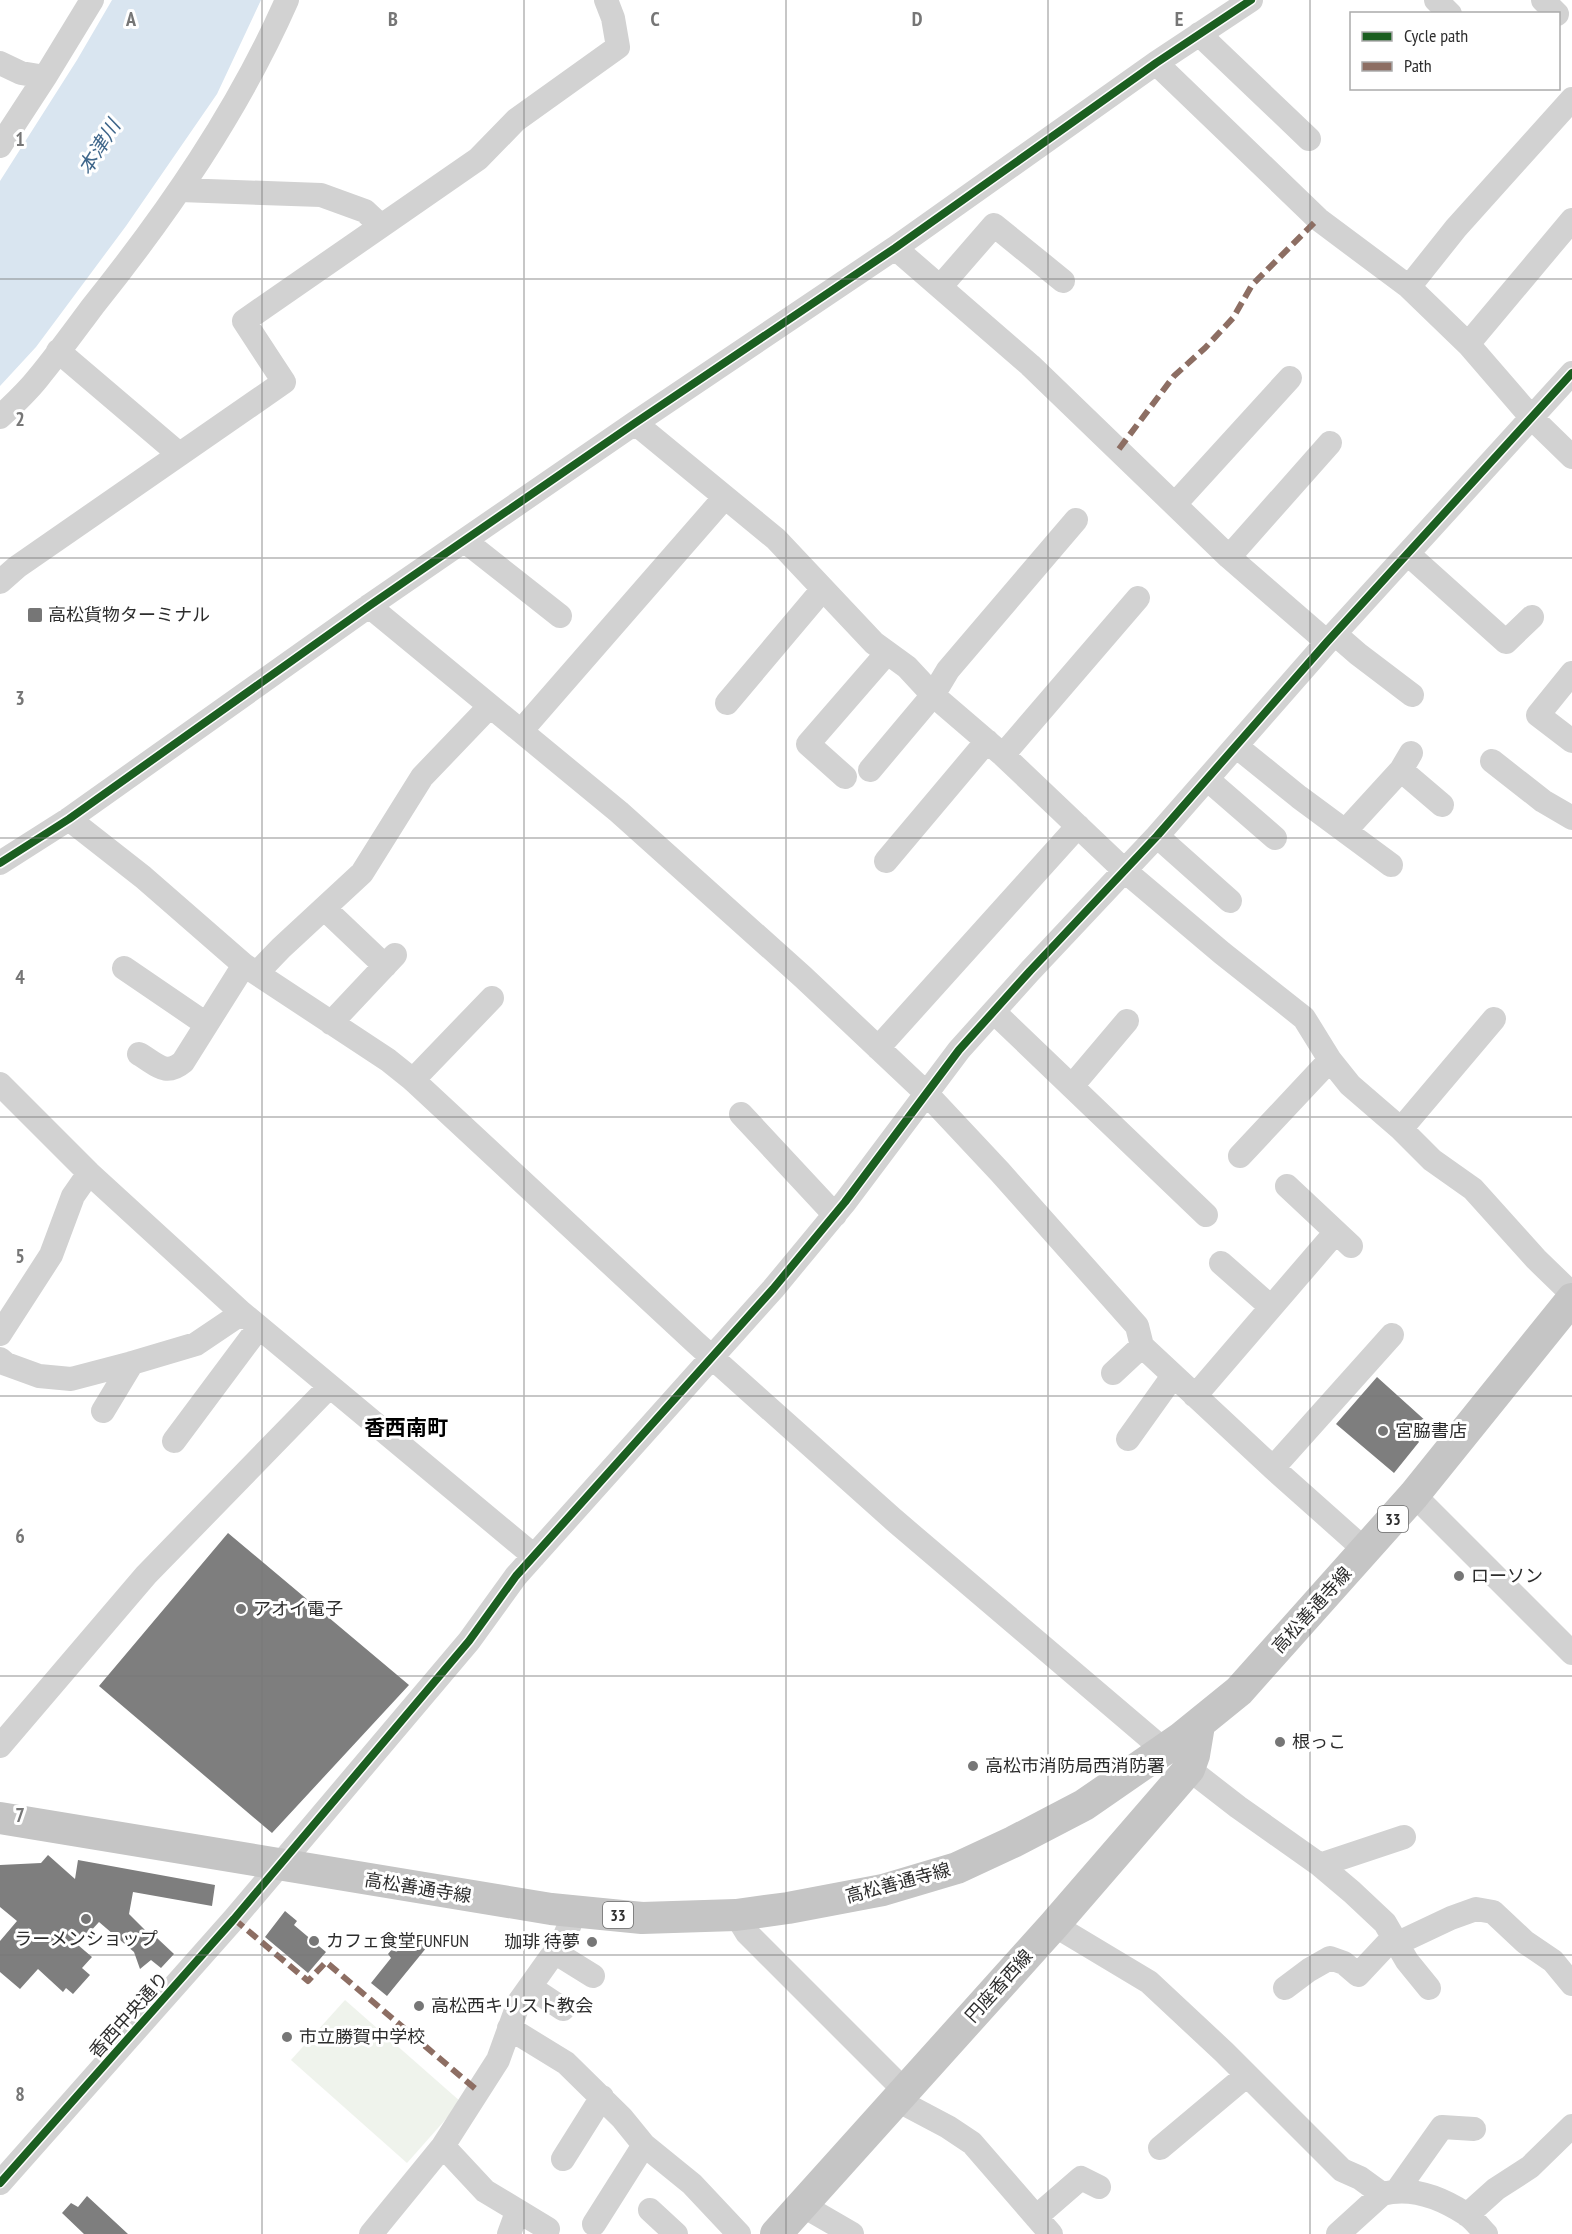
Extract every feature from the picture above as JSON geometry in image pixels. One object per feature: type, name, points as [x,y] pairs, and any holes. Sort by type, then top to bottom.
[{"type":"main road","name":"高松善通寺線","points":[[0,1818],[575,1912],[642,1918],[736,1915],[788,1908],[883,1890],[957,1868],[1084,1805],[1198,1725],[1239,1690],[1414,1495],[1572,1297]]},
{"type":"main road","name":"円座香西線","points":[[776,2234],[1054,1926],[1189,1769],[1194,1755],[1198,1725]]},
{"type":"street","points":[[0,146],[45,78],[92,0]]},
{"type":"street","points":[[0,417],[38,378],[180,190],[238,100],[270,39],[287,0]]},
{"type":"street","points":[[0,582],[17,567],[284,382],[244,321],[478,159],[516,120],[618,46],[613,18],[606,0]]},
{"type":"street","points":[[0,863],[69,819],[369,606],[895,248],[1156,63],[1251,0]]},
{"type":"street","points":[[1436,0],[1448,12]]},
{"type":"street","points":[[1543,0],[1556,12]]},
{"type":"street","points":[[1560,16],[1572,28]]},
{"type":"street","points":[[1199,34],[1309,139]]},
{"type":"street","points":[[0,63],[21,73],[45,78]]},
{"type":"street","points":[[1156,63],[1318,219],[1409,287],[1468,344],[1532,417],[1572,458]]},
{"type":"street","points":[[1409,287],[1456,228],[1572,99]]},
{"type":"street","points":[[180,190],[321,195],[365,211],[381,226]]},
{"type":"street","points":[[1468,344],[1572,220]]},
{"type":"street","points":[[940,287],[994,225],[1064,281]]},
{"type":"street","points":[[895,248],[1030,365],[1229,557],[1331,638],[1358,654],[1412,695]]},
{"type":"street","points":[[58,351],[179,454]]},
{"type":"street","name":"香西中央通り","points":[[0,2183],[234,1919],[469,1641],[516,1576],[714,1357],[835,1215],[959,1050],[1157,836],[1331,638],[1572,373]]},
{"type":"street","points":[[1175,504],[1290,378]]},
{"type":"street","points":[[635,423],[776,539],[873,643],[907,667],[933,695],[995,748],[1125,871],[1222,953],[1304,1018],[1330,1060],[1350,1085],[1401,1129],[1432,1160],[1473,1190],[1572,1297]]},
{"type":"street","points":[[1229,557],[1330,443]]},
{"type":"street","points":[[521,731],[725,497]]},
{"type":"street","points":[[870,770],[933,695],[948,670],[1076,520]]},
{"type":"street","points":[[465,541],[560,616]]},
{"type":"street","points":[[1408,554],[1506,642],[1532,616]]},
{"type":"street","points":[[727,703],[823,589]]},
{"type":"street","points":[[886,861],[1138,598]]},
{"type":"street","points":[[369,606],[619,812],[803,976],[926,1093],[1000,1172],[1137,1326],[1142,1346],[1365,1550]]},
{"type":"street","points":[[845,777],[808,744],[886,652]]},
{"type":"street","points":[[1572,673],[1538,715],[1572,741]]},
{"type":"street","points":[[139,1054],[165,1070],[173,1070],[183,1062],[206,1024],[250,969],[281,948],[362,873],[422,777],[490,706]]},
{"type":"street","points":[[1236,746],[1299,797],[1391,865]]},
{"type":"street","points":[[1346,830],[1406,761],[1442,805]]},
{"type":"street","points":[[1492,761],[1543,801],[1572,818]]},
{"type":"street","points":[[1207,779],[1275,838]]},
{"type":"street","points":[[69,819],[142,877],[250,969],[388,1060],[413,1080],[894,1520],[1164,1750]]},
{"type":"street","points":[[878,1048],[1077,826]]},
{"type":"street","points":[[1157,836],[1230,901]]},
{"type":"street","points":[[325,909],[390,961],[331,1023]]},
{"type":"street","points":[[124,968],[206,1024]]},
{"type":"street","points":[[413,1080],[492,998]]},
{"type":"street","points":[[994,1012],[1206,1215]]},
{"type":"street","points":[[1401,1129],[1494,1019]]},
{"type":"street","points":[[1072,1086],[1127,1021]]},
{"type":"street","points":[[1240,1156],[1330,1060]]},
{"type":"street","points":[[0,1084],[89,1173],[250,1320],[534,1556]]},
{"type":"street","points":[[741,1114],[835,1215]]},
{"type":"street","points":[[0,1334],[51,1255],[73,1196],[89,1173]]},
{"type":"street","points":[[1195,1396],[1221,1352],[1343,1239],[1287,1186]]},
{"type":"street","points":[[1221,1263],[1271,1308]]},
{"type":"street","points":[[0,1359],[6,1364],[39,1376],[71,1378],[195,1344],[250,1320]]},
{"type":"street","points":[[174,1441],[250,1320]]},
{"type":"street","points":[[1273,1468],[1392,1335]]},
{"type":"street","points":[[1113,1373],[1142,1346]]},
{"type":"street","points":[[104,1410],[132,1363]]},
{"type":"street","points":[[1128,1439],[1173,1376]]},
{"type":"street","points":[[0,1746],[146,1575],[330,1386]]},
{"type":"street","points":[[1414,1495],[1572,1653]]},
{"type":"street","points":[[1189,1769],[1320,1865],[1386,1923],[1407,1961],[1430,1988]]},
{"type":"street","points":[[1320,1865],[1404,1838]]},
{"type":"street","points":[[1285,1988],[1330,1958],[1344,1963],[1358,1975],[1388,1943],[1398,1943],[1476,1909],[1493,1912],[1525,1942],[1553,1961],[1572,1984]]},
{"type":"street","points":[[380,2230],[443,2146],[498,2060],[506,2044],[509,2028],[519,2002],[551,1957],[560,1950],[575,1912]]},
{"type":"street","points":[[736,1915],[747,1933],[901,2096],[972,2143],[1044,2226],[1082,2178],[1099,2187]]},
{"type":"street","points":[[1054,1926],[1149,1982],[1342,2170],[1390,2192],[1416,2191],[1467,2214],[1486,2234]]},
{"type":"street","points":[[560,1950],[564,1958],[593,1976]]},
{"type":"street","points":[[530,1987],[563,2009]]},
{"type":"street","points":[[509,2028],[566,2062],[602,2097],[645,2145],[692,2184],[739,2234]]},
{"type":"street","points":[[1160,2148],[1247,2075]]},
{"type":"street","points":[[563,2159],[602,2097]]},
{"type":"street","points":[[1467,2214],[1496,2189],[1530,2167],[1572,2126]]},
{"type":"street","points":[[1338,2234],[1390,2192],[1442,2127],[1474,2129]]},
{"type":"street","points":[[594,2224],[645,2145]]},
{"type":"street","points":[[443,2146],[513,2223],[548,2229]]},
{"type":"street","points":[[802,2205],[852,2234]]},
{"type":"street","points":[[650,2210],[676,2234]]},
{"type":"shaded area","points":[[345,2000],[461,2102],[407,2163],[291,2060]]},
{"type":"water","name":"本津川","points":[[112,0],[261,0],[217,94],[126,226],[36,347],[0,386],[0,181],[77,60]]},
{"type":"building","name":"宮脇書店","points":[[1377,1377],[1428,1423],[1416,1438],[1419,1442],[1394,1473],[1336,1424]]},
{"type":"building","name":"アオイ電子","points":[[228,1533],[409,1685],[272,1833],[99,1686]]},
{"type":"building","points":[[48,1855],[75,1879],[78,1860],[215,1885],[212,1906],[133,1892],[129,1914],[155,1940],[157,1938],[174,1954],[161,1968],[151,1960],[140,1969],[134,1952],[99,1922],[78,1945],[92,1957],[82,1968],[90,1975],[73,1994],[66,1988],[63,1992],[38,1969],[20,1989],[0,1972],[0,1941],[17,1921],[0,1907],[0,1865],[41,1863]]},
{"type":"building","points":[[285,1911],[297,1921],[294,1925],[326,1952],[308,1973],[265,1937]]},
{"type":"building","points":[[407,1931],[427,1947],[387,1996],[371,1983],[391,1958],[388,1954]]},
{"type":"building","points":[[87,2196],[128,2234],[84,2234],[62,2213],[71,2203],[78,2207]]},
{"type":"marked path","points":[[1119,449],[1174,376],[1233,318],[1252,285],[1318,219]]},
{"type":"marked path","points":[[234,1919],[308,1981],[326,1962],[478,2091]]},
{"type":"cycle path","points":[[0,863],[69,819],[369,606],[895,248],[1156,63],[1251,0]]},
{"type":"cycle path","points":[[0,2183],[234,1919],[469,1641],[516,1576],[773,1289],[845,1202],[959,1050],[1157,836],[1327,642],[1572,373]]},
{"type":"place","name":"高松貨物ターミナル","points":[[35,615]]},
{"type":"place","name":"宮脇書店","points":[[1383,1431]]},
{"type":"place","name":"ローソン","points":[[1459,1576]]},
{"type":"place","name":"アオイ電子","points":[[241,1609]]},
{"type":"place","name":"根っこ","points":[[1280,1742]]},
{"type":"place","name":"高松市消防局西消防署","points":[[973,1766]]},
{"type":"place","name":"ラーメンショップ","points":[[86,1919]]},
{"type":"place","name":"カフェ食堂FUNFUN","points":[[314,1941]]},
{"type":"place","name":"珈琲 待夢","points":[[592,1942]]},
{"type":"place","name":"高松西キリスト教会","points":[[419,2006]]},
{"type":"place","name":"市立勝賀中学校","points":[[287,2037]]},
{"type":"district","name":"香西南町","points":[[406,1428]]}]
